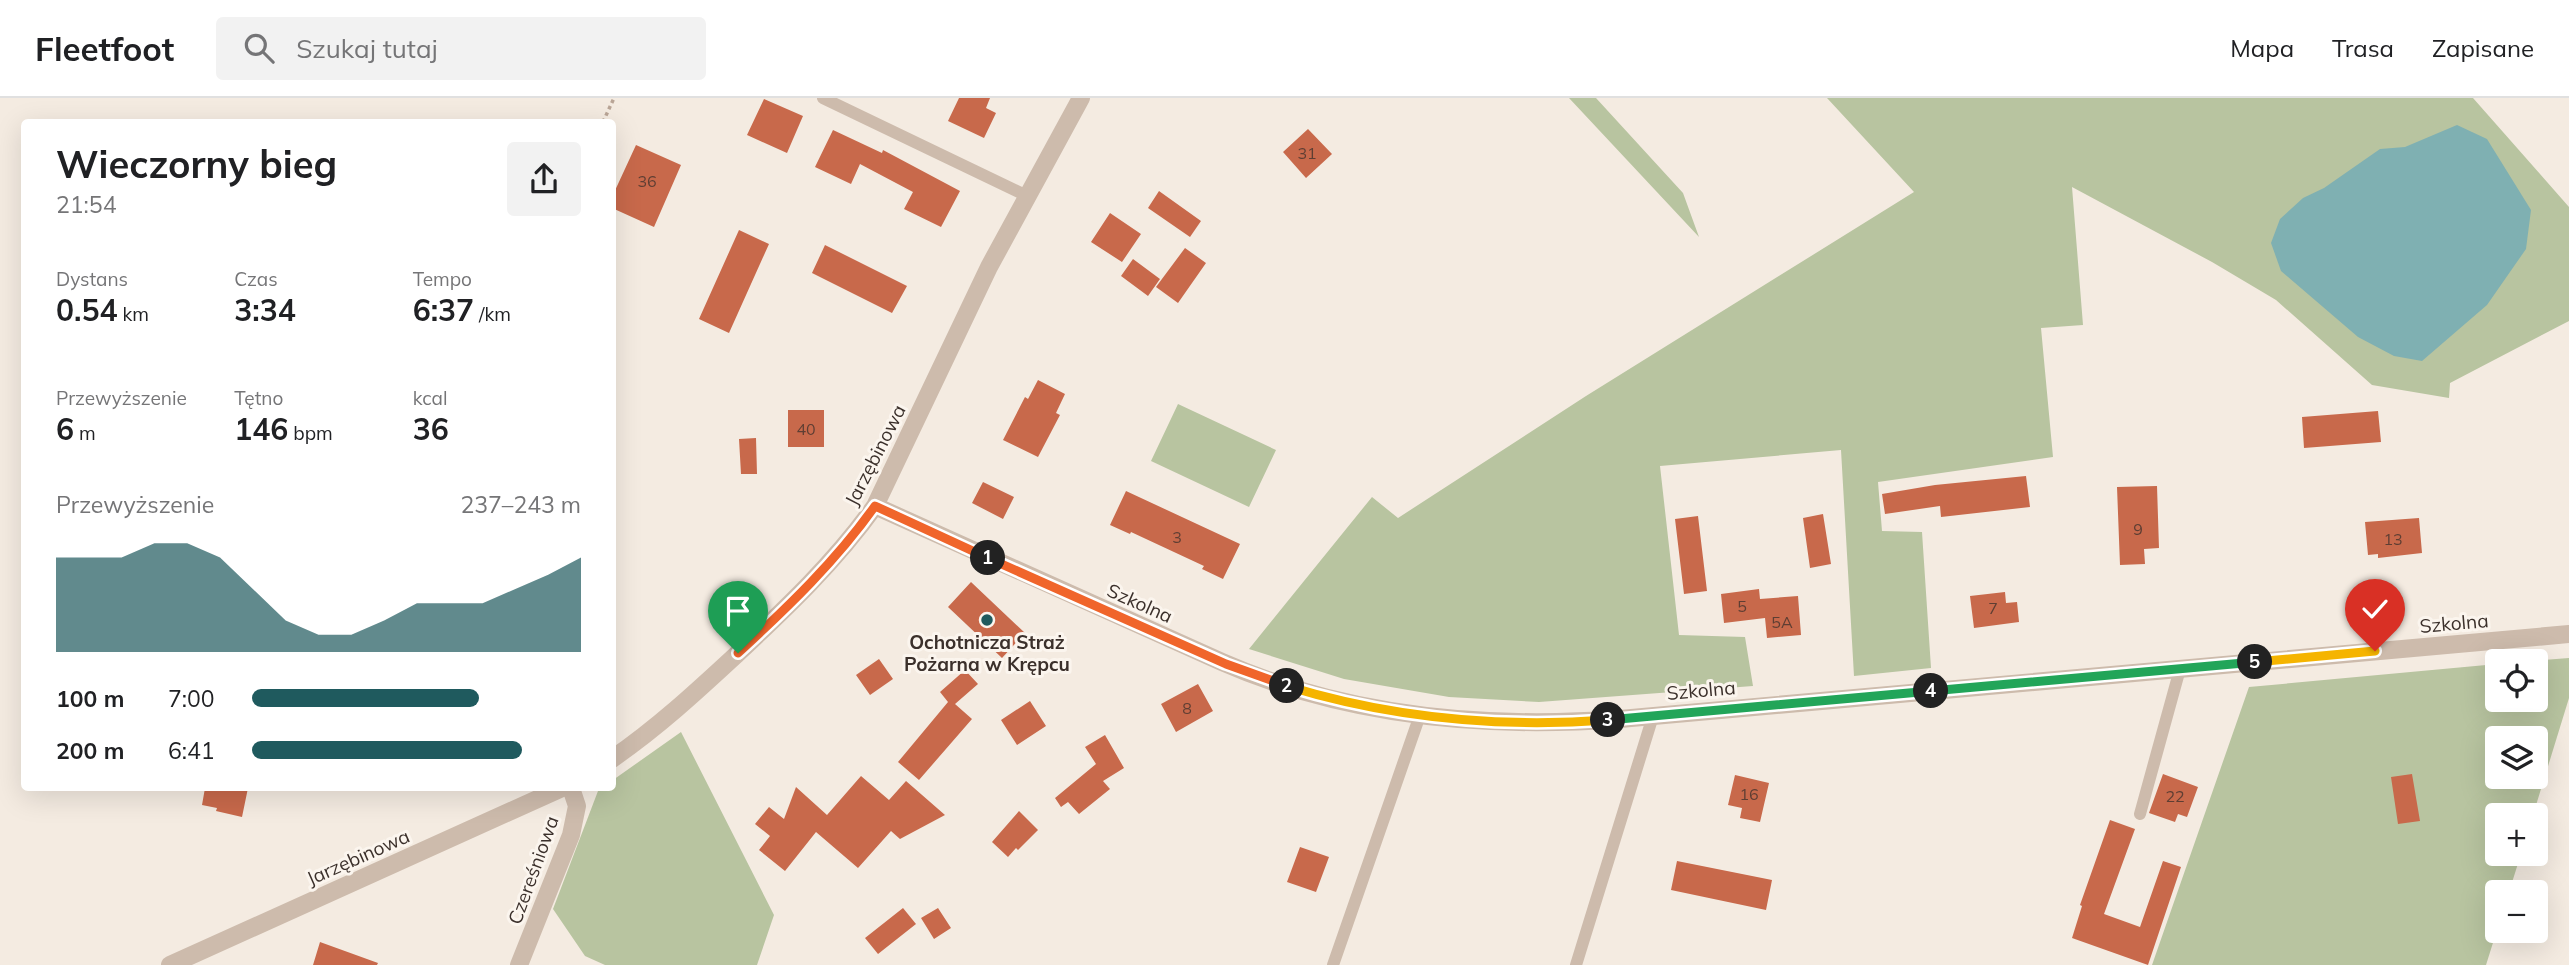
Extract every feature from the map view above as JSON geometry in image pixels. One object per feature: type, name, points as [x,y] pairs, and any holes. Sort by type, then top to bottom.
[{"type":"street","name":"Jarzębinowa","points":[[616,756],[678,708],[798,597],[850,542],[875,506],[989,267],[1082,98]]},
{"type":"street","name":"Szkolna","points":[[875,506],[1238,669],[1330,699],[1420,715],[1506,723],[1572,722],[1653,716],[2569,634]]},
{"type":"street","name":"Jarzębinowa","points":[[170,965],[555,791]]},
{"type":"street","name":"Czereśniowa","points":[[519,965],[571,835],[576,806],[572,791]]},
{"type":"lane","points":[[823,98],[1027,196]]},
{"type":"lane","points":[[2140,814],[2180,669]]},
{"type":"lane","points":[[1334,965],[1420,715]]},
{"type":"lane","points":[[1576,965],[1653,716]]},
{"type":"path","points":[[604,119],[614,98]]},
{"type":"green space","points":[[1569,98],[1596,98],[1683,193],[1699,237]]},
{"type":"green space","points":[[1827,98],[2473,98],[2569,207],[2569,321],[2450,383],[2449,398],[2372,385],[2276,300],[2212,262],[2072,187],[2083,325],[2041,328],[2053,457],[1878,482],[1882,531],[1922,532],[1931,668],[1854,676],[1841,450],[1660,466],[1679,635],[1745,637],[1753,686],[1539,702],[1449,697],[1344,679],[1249,649],[1372,497],[1398,518],[1586,396],[1914,192]]},
{"type":"green space","points":[[1178,404],[1276,450],[1249,507],[1151,461]]},
{"type":"green space","points":[[2569,658],[2569,698],[2548,766],[2548,726],[2485,726],[2485,789],[2541,789],[2537,803],[2485,803],[2485,866],[2517,866],[2513,880],[2485,880],[2485,943],[2493,943],[2486,965],[2152,965],[2249,687],[2485,665],[2485,712],[2548,712],[2548,660]]},
{"type":"green space","points":[[681,732],[774,915],[757,965],[605,965],[585,956],[553,909],[598,791],[616,791],[616,778]]},
{"type":"water","points":[[2457,125],[2487,139],[2531,210],[2526,249],[2487,305],[2422,361],[2394,356],[2358,337],[2281,271],[2271,243],[2280,219],[2303,198],[2324,188],[2380,149],[2405,147]]},
{"type":"building","points":[[959,98],[990,98],[986,108],[996,113],[984,138],[948,121]]},
{"type":"building","points":[[764,99],[803,116],[787,153],[747,135]]},
{"type":"building","points":[[1308,129],[1332,154],[1306,178],[1283,152]]},
{"type":"building","points":[[833,130],[882,153],[883,150],[960,191],[941,227],[904,209],[913,192],[860,164],[851,184],[815,167]]},
{"type":"building","points":[[636,145],[681,165],[654,227],[616,210],[616,188]]},
{"type":"building","points":[[1159,191],[1201,221],[1190,237],[1148,208]]},
{"type":"building","points":[[1110,213],[1141,234],[1122,262],[1091,242]]},
{"type":"building","points":[[739,230],[769,244],[729,333],[699,319]]},
{"type":"building","points":[[825,245],[907,286],[892,313],[812,273]]},
{"type":"building","points":[[1185,248],[1206,263],[1178,303],[1156,287]]},
{"type":"building","points":[[1133,259],[1160,279],[1148,296],[1121,276]]},
{"type":"building","points":[[1038,380],[1065,394],[1056,413],[1060,415],[1038,457],[1003,440],[1025,397],[1028,399]]},
{"type":"building","points":[[788,410],[824,410],[824,447],[788,447]]},
{"type":"building","points":[[2378,411],[2381,442],[2304,448],[2302,417]]},
{"type":"building","points":[[756,438],[757,474],[741,474],[739,439]]},
{"type":"building","points":[[2026,476],[2030,507],[1941,517],[1940,506],[1885,514],[1882,494],[1935,485]]},
{"type":"building","points":[[983,482],[1014,497],[1003,519],[972,503]]},
{"type":"building","points":[[2157,486],[2159,548],[2144,549],[2145,564],[2120,565],[2117,487]]},
{"type":"building","points":[[1126,491],[1240,544],[1223,579],[1202,569],[1204,566],[1110,525]]},
{"type":"building","points":[[1823,514],[1831,564],[1810,568],[1803,518]]},
{"type":"building","points":[[1698,516],[1707,591],[1684,594],[1675,519]]},
{"type":"building","points":[[2419,518],[2422,553],[2378,558],[2378,554],[2368,555],[2365,522]]},
{"type":"building","name":"Ochotnicza Straż Pożarna w Krępcu","points":[[971,582],[1025,633],[1002,658],[948,607]]},
{"type":"building","points":[[1759,589],[1760,599],[1798,596],[1801,635],[1767,638],[1765,618],[1724,623],[1721,594]]},
{"type":"building","points":[[2005,592],[2006,603],[2017,602],[2019,622],[1974,628],[1970,596]]},
{"type":"building","points":[[879,659],[893,679],[870,695],[856,675]]},
{"type":"building","points":[[965,670],[978,684],[955,704],[972,719],[919,780],[898,762],[948,702],[940,692]]},
{"type":"building","points":[[1198,684],[1213,711],[1176,732],[1161,704]]},
{"type":"building","points":[[1030,701],[1046,726],[1017,745],[1001,720]]},
{"type":"building","points":[[1105,735],[1124,768],[1103,781],[1110,789],[1079,814],[1068,802],[1061,807],[1055,798],[1096,764],[1085,747]]},
{"type":"building","points":[[2163,774],[2198,787],[2187,817],[2178,814],[2175,822],[2149,813]]},
{"type":"building","points":[[2412,774],[2420,821],[2398,824],[2391,777]]},
{"type":"building","points":[[1735,775],[1769,783],[1760,822],[1740,818],[1742,808],[1728,805]]},
{"type":"building","points":[[861,776],[889,800],[906,781],[945,815],[900,839],[891,831],[858,868],[816,832],[785,871],[759,850],[770,836],[755,824],[769,807],[784,819],[796,787],[827,815]]},
{"type":"building","points":[[204,791],[247,791],[242,817],[202,805]]},
{"type":"building","points":[[1019,811],[1038,830],[1008,857],[992,842]]},
{"type":"building","points":[[2110,820],[2135,829],[2104,914],[2140,927],[2163,861],[2181,867],[2148,965],[2072,938],[2082,906],[2080,905]]},
{"type":"building","points":[[1300,847],[1329,857],[1316,892],[1287,882]]},
{"type":"building","points":[[1677,861],[1772,880],[1766,910],[1671,890]]},
{"type":"building","points":[[903,908],[916,924],[878,954],[865,938]]},
{"type":"building","points":[[938,908],[951,928],[934,939],[921,918]]},
{"type":"building","points":[[320,942],[378,963],[313,965]]},
{"type":"place","name":"Ochotnicza Straż Pożarna w Krępcu","points":[[987,620]]},
{"type":"route","points":[[738,653],[798,597],[850,542],[875,506],[1084,601],[1273,682],[1367,707],[1462,720],[1506,723],[1620,719],[2375,651]]}]
